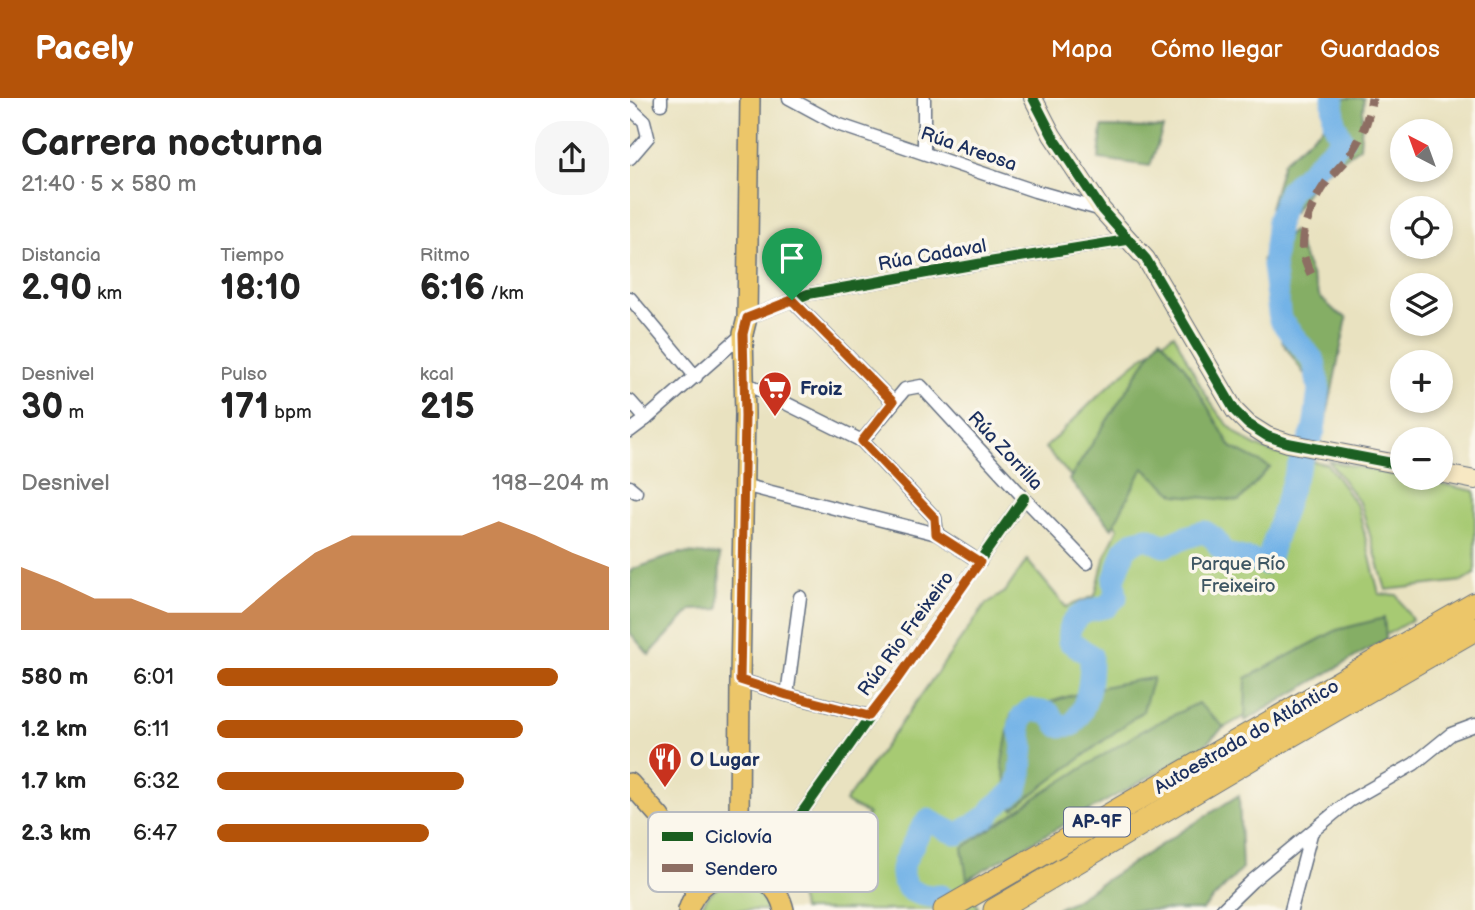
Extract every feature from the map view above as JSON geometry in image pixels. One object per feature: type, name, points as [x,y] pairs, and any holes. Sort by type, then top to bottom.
[{"type":"highway","name":"Autoestrada do Atlántico","points":[[995,910],[1230,758],[1372,676],[1475,604]]},
{"type":"highway","name":"Autoestrada do Atlántico","points":[[1372,676],[1475,629]]},
{"type":"highway","name":"Autoestrada do Atlántico","points":[[945,910],[1230,758]]},
{"type":"main road","points":[[737,812],[750,98]]},
{"type":"main road","points":[[630,783],[656,812]]},
{"type":"main road","points":[[776,892],[784,910]]},
{"type":"street","name":"Rúa Areosa","points":[[789,98],[837,124],[1035,191],[1102,210]]},
{"type":"street","points":[[924,98],[924,153]]},
{"type":"street","points":[[1032,98],[1052,135],[1102,210],[1146,259],[1235,411],[1248,424],[1268,436],[1288,443],[1390,463]]},
{"type":"street","points":[[630,108],[644,121],[648,137],[630,158]]},
{"type":"street","name":"Rúa Cadaval","points":[[745,326],[808,294],[1127,240]]},
{"type":"street","points":[[630,298],[696,377]]},
{"type":"street","points":[[792,300],[893,402],[862,441]]},
{"type":"street","points":[[630,431],[696,377],[745,326]]},
{"type":"street","points":[[745,383],[862,441],[935,518],[936,534]]},
{"type":"street","name":"Rúa Zorrilla","points":[[893,402],[905,388],[921,386],[1087,563]]},
{"type":"street","points":[[630,401],[646,419]]},
{"type":"street","points":[[1453,476],[1475,480]]},
{"type":"street","points":[[743,485],[936,534],[980,562]]},
{"type":"street","name":"Rúa Rio Freixeiro","points":[[802,812],[1024,498]]},
{"type":"street","points":[[787,695],[800,597]]},
{"type":"street","points":[[740,680],[869,716]]},
{"type":"street","points":[[1222,910],[1252,881],[1349,801],[1414,764],[1451,734],[1475,726]]},
{"type":"street","points":[[1291,910],[1311,834]]},
{"type":"green space","points":[[1334,98],[1364,98],[1360,147],[1315,179],[1294,213],[1270,208],[1283,162],[1325,125]]},
{"type":"green space","points":[[1102,127],[1163,128],[1150,166],[1099,159]]},
{"type":"green space","points":[[1293,231],[1320,297],[1347,318],[1323,434],[1308,432],[1313,387],[1283,343],[1262,259]]},
{"type":"green space","name":"Parque Río Freixeiro","points":[[1174,334],[1210,402],[1235,432],[1250,443],[1290,457],[1327,464],[1358,507],[1379,594],[1397,595],[1412,620],[993,860],[967,882],[979,910],[802,910],[797,892],[878,892],[878,812],[864,812],[845,802],[986,604],[1005,592],[1027,560],[1066,607],[1095,596],[1104,559],[1118,528],[1045,448],[1123,373]]},
{"type":"green space","points":[[1160,338],[1184,366],[1231,447],[1270,467],[1239,501],[1176,495],[1143,468],[1112,528],[1069,480]]},
{"type":"green space","points":[[1329,461],[1390,474],[1390,490],[1453,490],[1453,487],[1475,491],[1475,574],[1463,581],[1386,590],[1361,505]]},
{"type":"green space","points":[[680,553],[720,555],[719,609],[691,610],[649,655],[630,633],[630,572]]},
{"type":"green space","points":[[1384,618],[1386,639],[1245,721],[1246,678],[1337,630]]},
{"type":"green space","points":[[1153,678],[1143,711],[1013,809],[1002,763],[1011,715],[1098,688]]},
{"type":"green space","points":[[1198,703],[1224,727],[1201,748],[967,879],[962,848],[1143,730]]},
{"type":"green space","points":[[1239,795],[1242,869],[1202,910],[1054,910],[1071,902]]},
{"type":"green space","points":[[713,892],[762,892],[776,910],[700,910]]},
{"type":"waterway","points":[[952,910],[941,896],[922,895],[906,886],[903,881],[903,864],[928,820],[958,834],[988,816],[993,808],[1017,789],[1023,745],[1019,728],[1022,717],[1030,710],[1049,713],[1059,726],[1072,725],[1078,718],[1088,692],[1091,656],[1069,641],[1069,633],[1074,620],[1079,616],[1106,607],[1116,597],[1114,580],[1125,549],[1135,541],[1148,538],[1164,546],[1205,532],[1215,539],[1226,554],[1264,563],[1269,557],[1294,478],[1314,430],[1319,390],[1314,361],[1280,320],[1273,265],[1278,220],[1289,191],[1342,140],[1334,122],[1333,98]]},
{"type":"marked path","points":[[1311,274],[1302,246],[1308,217],[1326,183],[1358,143],[1372,98]]},
{"type":"cycle path","points":[[1033,98],[1052,135],[1102,210],[1146,259],[1235,411],[1248,424],[1267,436],[1288,443],[1390,463]]},
{"type":"cycle path","points":[[747,318],[808,294],[1127,240]]},
{"type":"cycle path","points":[[802,812],[1024,498]]},
{"type":"place","name":"Froiz","points":[[775,418]]},
{"type":"place","name":"O Lugar","points":[[665,789]]},
{"type":"route","points":[[792,300],[893,402],[862,441],[935,518],[936,534],[980,562],[869,716],[740,680],[745,416],[743,334],[747,318],[792,300]]}]
